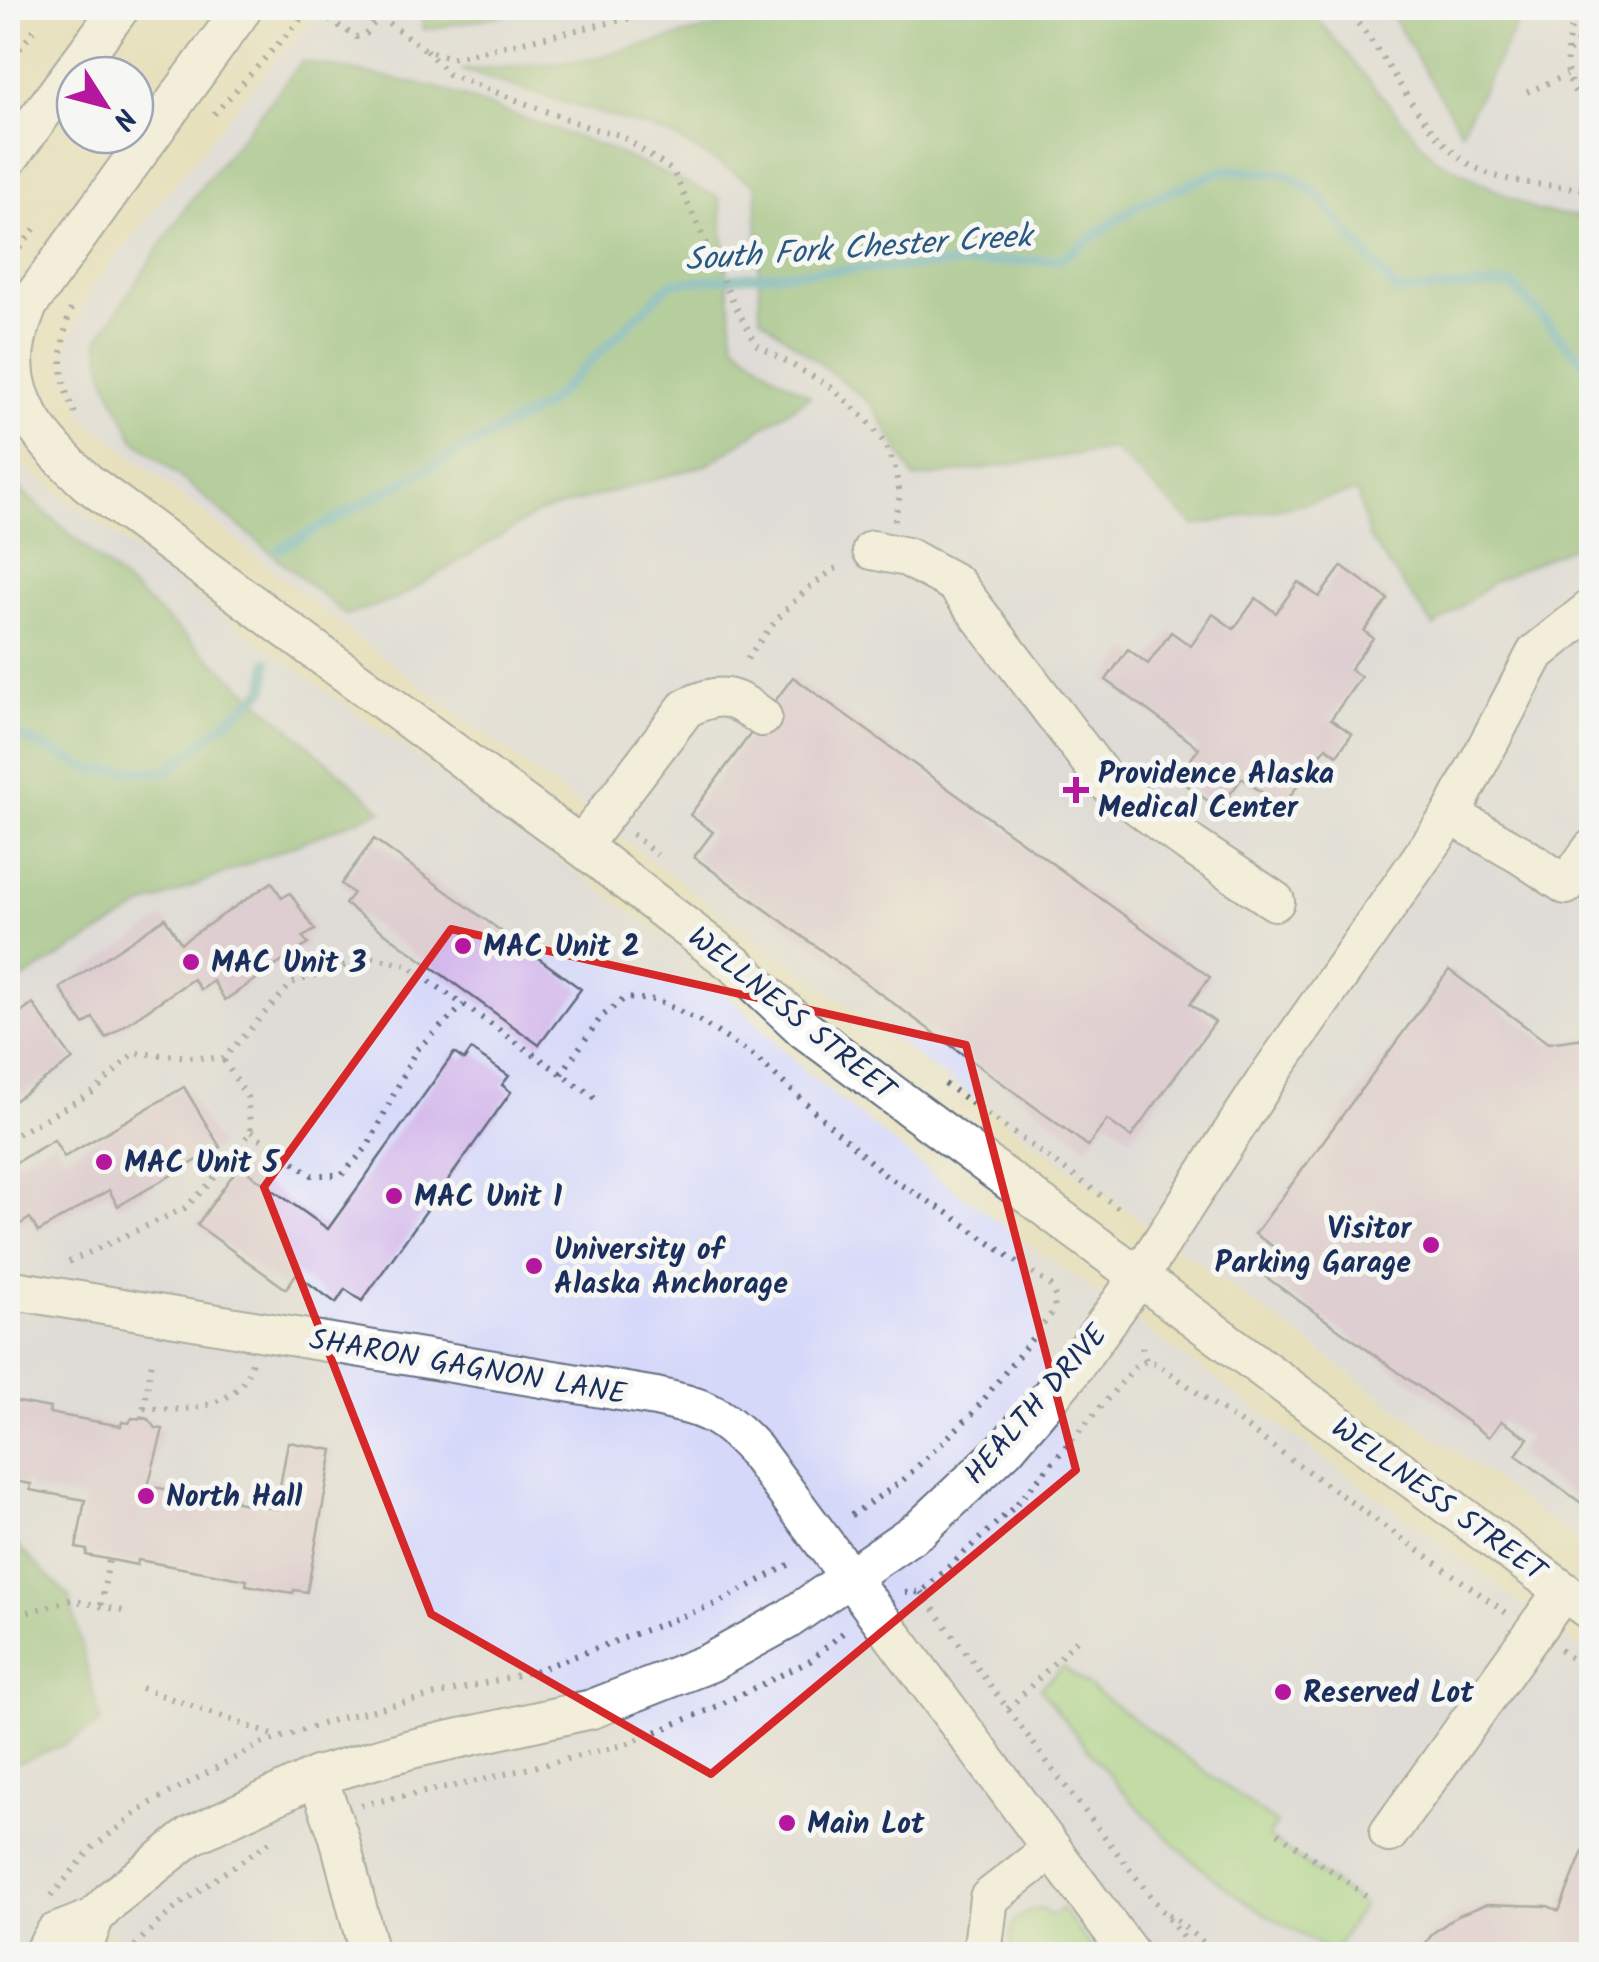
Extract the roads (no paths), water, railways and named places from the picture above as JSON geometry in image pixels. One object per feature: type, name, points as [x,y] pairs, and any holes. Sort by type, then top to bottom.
[{"type":"street","points":[[8,158],[120,8]]},
{"type":"street","name":"WELLNESS STREET","points":[[243,8],[28,304],[15,344],[18,391],[34,426],[55,452],[88,482],[581,846],[738,967],[804,1030],[1577,1601]]},
{"type":"street","points":[[872,550],[907,556],[955,584],[1106,782],[1276,901]]},
{"type":"street","name":"HEALTH DRIVE","points":[[80,1954],[94,1918],[113,1898],[191,1836],[317,1776],[412,1749],[592,1708],[709,1663],[788,1620],[921,1528],[1005,1448],[1069,1374],[1139,1277],[1268,1076],[1451,815],[1536,653],[1592,608]]},
{"type":"street","points":[[581,846],[686,708],[709,697],[726,697],[739,700],[762,717]]},
{"type":"street","points":[[1451,815],[1566,885],[1592,849]]},
{"type":"street","name":"SHARON GAGNON LANE","points":[[8,1288],[703,1407],[732,1424],[1130,1954]]},
{"type":"street","points":[[1389,1833],[1577,1601]]},
{"type":"street","points":[[317,1776],[338,1837],[369,1954]]},
{"type":"street","points":[[982,1954],[989,1898],[1052,1849]]},
{"type":"street","name":"HEALTH DRIVE","points":[[42,1954],[55,1933],[94,1918]]},
{"type":"waterway","name":"South Fork Chester Creek","points":[[279,549],[546,405],[671,283],[1061,259],[1138,205],[1223,170],[1286,174],[1316,193],[1397,292],[1511,284],[1592,371]]},
{"type":"waterway","name":"South Fork Chester Creek","points":[[8,734],[9,731],[92,770],[168,771],[265,689],[268,662]]},
{"type":"place","name":"Providence Alaska Medical Center","points":[[1076,790]]},
{"type":"place","name":"MAC Unit 2","points":[[463,946]]},
{"type":"place","name":"MAC Unit 3","points":[[191,962]]},
{"type":"place","name":"MAC Unit 5","points":[[104,1162]]},
{"type":"place","name":"MAC Unit 1","points":[[394,1196]]},
{"type":"place","name":"Visitor Parking Garage","points":[[1431,1245]]},
{"type":"place","name":"University of Alaska Anchorage","points":[[534,1266]]},
{"type":"place","name":"North Hall","points":[[146,1496]]},
{"type":"place","name":"Reserved Lot","points":[[1283,1692]]},
{"type":"place","name":"Main Lot","points":[[787,1823]]}]
